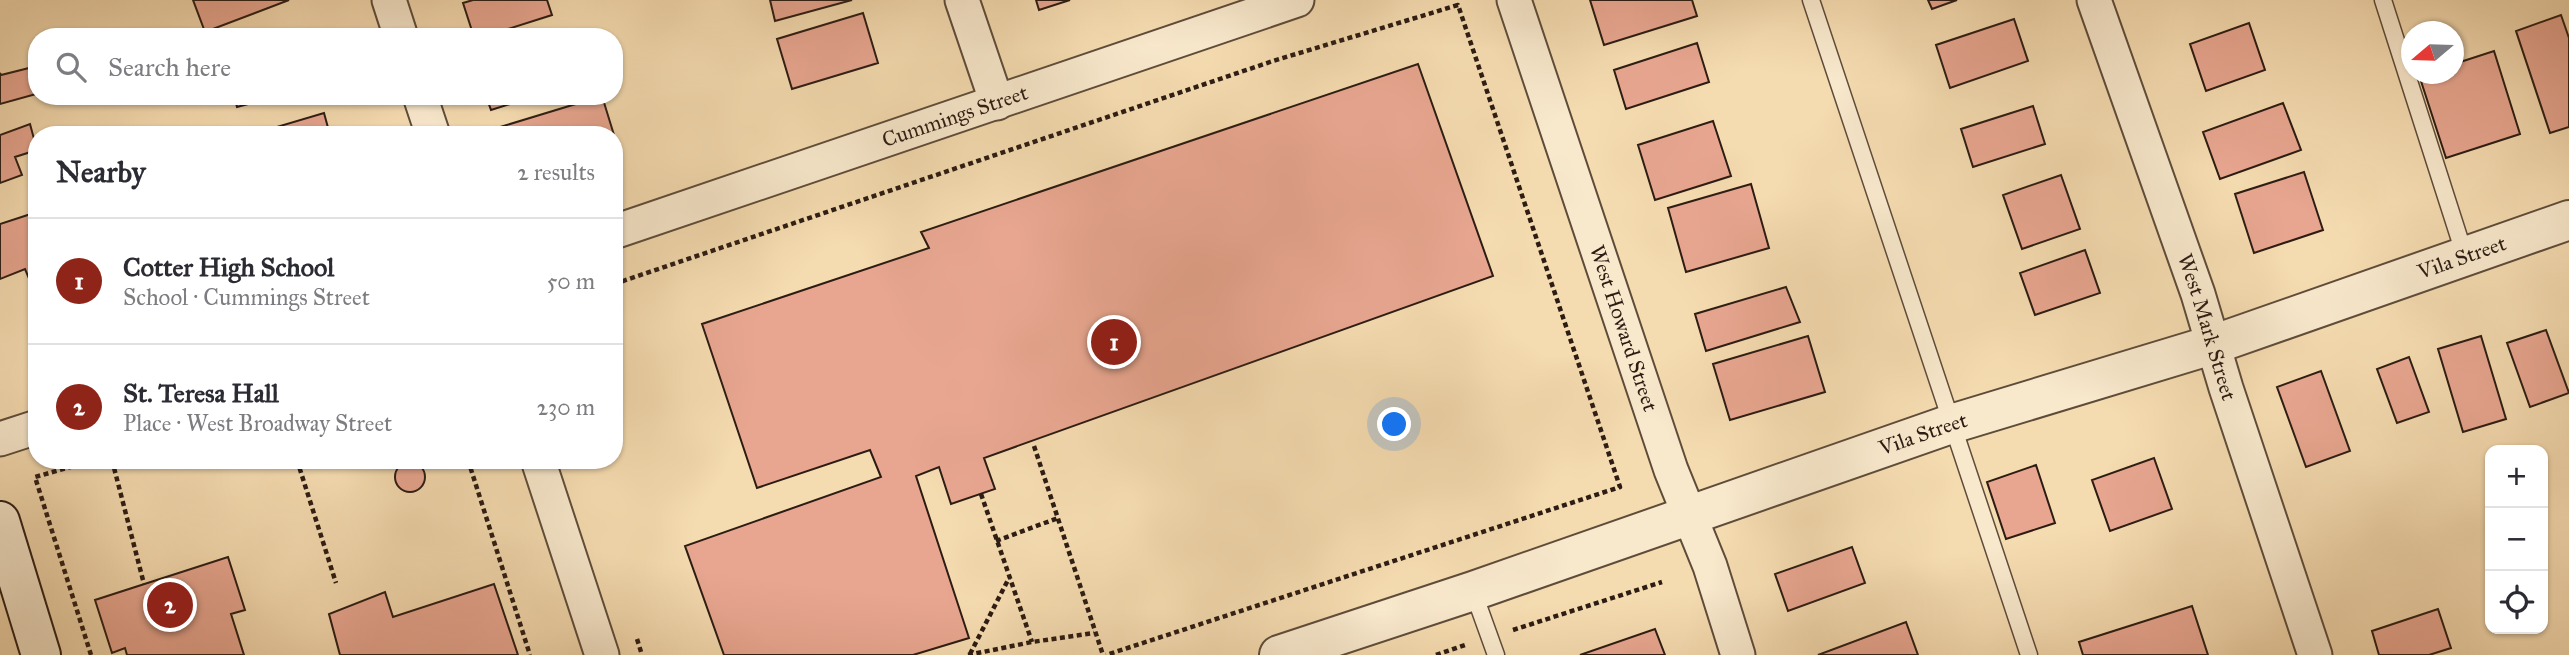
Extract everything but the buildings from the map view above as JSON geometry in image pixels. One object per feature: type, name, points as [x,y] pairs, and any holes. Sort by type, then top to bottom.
[{"type":"street","points":[[389,0],[398,28]]},
{"type":"street","points":[[962,0],[997,103]]},
{"type":"street","name":"Cummings Street","points":[[623,229],[1297,0]]},
{"type":"street","name":"West Howard Street","points":[[1514,0],[1688,515],[1710,566],[1738,655]]},
{"type":"street","name":"West Mark Street","points":[[2094,0],[2215,344],[2226,388],[2315,655]]},
{"type":"street","points":[[423,105],[430,126]]},
{"type":"street","name":"Vila Street","points":[[1279,655],[1473,591],[1951,424],[2215,344],[2569,220]]},
{"type":"street","points":[[0,439],[28,430]]},
{"type":"street","points":[[541,469],[602,655]]},
{"type":"street","points":[[0,521],[41,655]]},
{"type":"lane","points":[[1811,0],[2029,655]]},
{"type":"lane","points":[[2383,0],[2465,256]]},
{"type":"lane","points":[[1473,591],[1496,655]]},
{"type":"path","points":[[623,281],[1273,61],[1458,5],[1620,486],[1105,655],[1094,633],[1034,446]]},
{"type":"path","points":[[63,469],[35,477],[90,655]]},
{"type":"path","points":[[114,469],[144,584]]},
{"type":"path","points":[[300,469],[336,583]]},
{"type":"path","points":[[471,469],[530,655]]},
{"type":"path","points":[[981,494],[1032,642]]},
{"type":"path","points":[[996,541],[1058,518]]},
{"type":"path","points":[[969,655],[1009,578]]},
{"type":"path","points":[[1436,655],[1662,582]]},
{"type":"path","points":[[969,655],[1094,633]]},
{"type":"place","name":"Cotter High School","points":[[1114,342]]},
{"type":"place","name":"St. Teresa Hall","points":[[170,605]]}]
